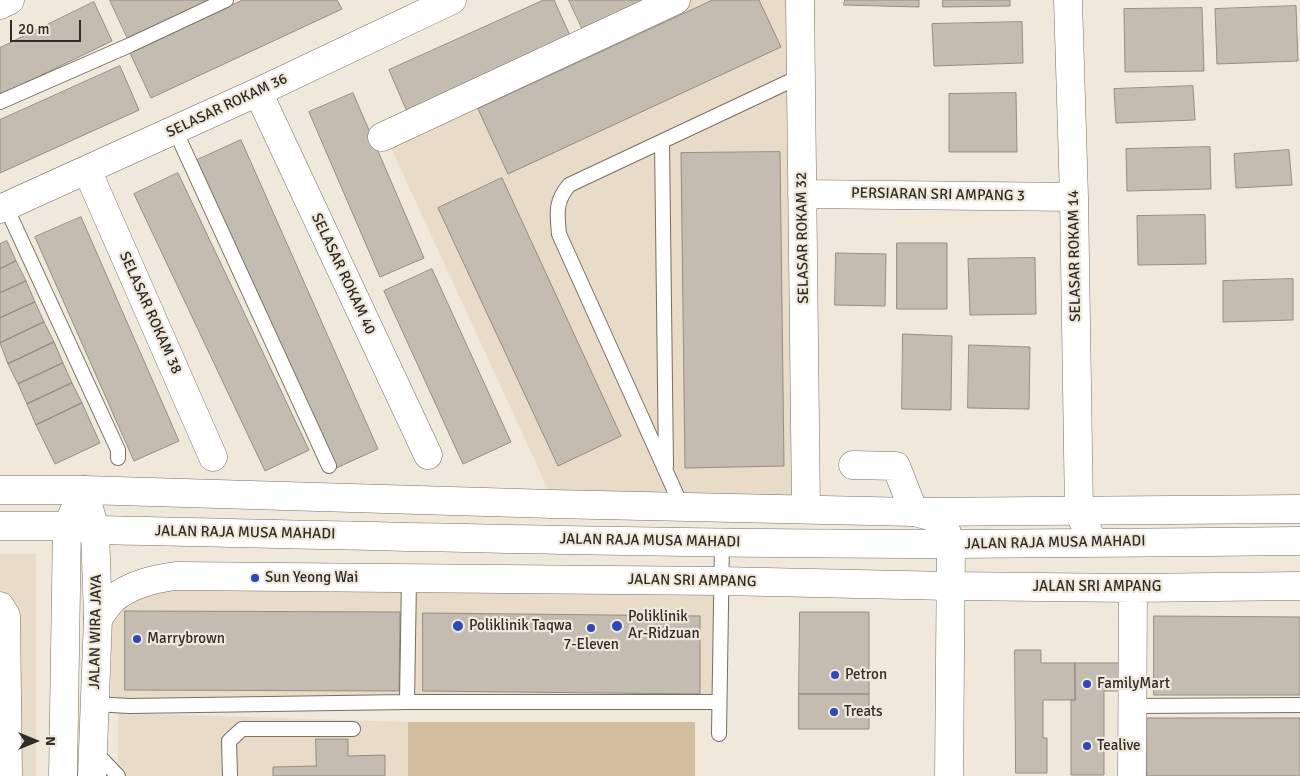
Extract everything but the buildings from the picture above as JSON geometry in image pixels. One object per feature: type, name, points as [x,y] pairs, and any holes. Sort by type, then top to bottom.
[{"type":"street","points":[[0,5],[10,0]]},
{"type":"street","name":"SELASAR ROKAM 36","points":[[3,208],[258,92],[452,0]]},
{"type":"street","points":[[382,137],[676,0]]},
{"type":"street","name":"SELASAR ROKAM 32","points":[[800,0],[806,509]]},
{"type":"street","name":"SELASAR ROKAM 14","points":[[1068,0],[1074,197],[1079,512]]},
{"type":"street","name":"SELASAR ROKAM 40","points":[[258,92],[428,455]]},
{"type":"street","name":"SELASAR ROKAM 38","points":[[87,170],[214,457]]},
{"type":"street","name":"PERSIARAN SRI AMPANG 3","points":[[802,194],[1074,197]]},
{"type":"street","points":[[853,465],[896,466],[914,512],[930,516],[939,521],[946,528],[951,544],[949,776]]},
{"type":"street","name":"JALAN RAJA MUSA MAHADI","points":[[0,490],[84,490],[542,504],[914,512],[1300,509]]},
{"type":"street","points":[[0,509],[67,526],[84,490]]},
{"type":"street","name":"JALAN WIRA JAYA","points":[[84,490],[95,530],[98,618],[93,763]]},
{"type":"street","points":[[1079,512],[1093,542]]},
{"type":"street","name":"JALAN RAJA MUSA MAHADI","points":[[0,526],[67,526],[95,530],[722,542],[951,544],[1300,541]]},
{"type":"street","name":"JALAN WIRA JAYA","points":[[63,776],[67,526]]},
{"type":"street","name":"JALAN SRI AMPANG","points":[[98,618],[113,599],[132,588],[152,579],[176,576],[721,581],[1133,588],[1300,586]]},
{"type":"street","points":[[1132,776],[1133,588]]},
{"type":"street","points":[[0,606],[6,616],[8,776]]},
{"type":"lane","points":[[0,102],[130,45],[226,0]]},
{"type":"lane","points":[[682,507],[559,234],[558,206],[561,195],[569,185],[801,76]]},
{"type":"lane","points":[[175,130],[330,466]]},
{"type":"lane","points":[[662,142],[666,471]]},
{"type":"lane","points":[[3,208],[118,450],[118,458]]},
{"type":"lane","points":[[719,734],[722,542]]},
{"type":"lane","points":[[407,702],[409,578]]},
{"type":"lane","points":[[95,704],[129,706],[407,702],[719,702]]},
{"type":"lane","points":[[1133,706],[1300,705]]},
{"type":"lane","points":[[230,776],[229,741],[242,729],[353,729]]},
{"type":"lane","points":[[93,763],[118,776]]},
{"type":"shaded area","points":[[675,0],[802,0],[808,507],[554,502],[385,135]]},
{"type":"shaded area","points":[[0,554],[36,554],[36,776],[0,776]]},
{"type":"shaded area","points":[[112,583],[726,585],[725,704],[111,702]]},
{"type":"shaded area","points":[[118,713],[408,722],[408,776],[118,776]]},
{"type":"shaded area","points":[[408,722],[695,722],[695,776],[408,776]]},
{"type":"place","name":"Sun Yeong Wai","points":[[255,578]]},
{"type":"place","name":"Poliklinik Taqwa","points":[[458,626]]},
{"type":"place","name":"Poliklinik Ar-Ridzuan","points":[[617,626]]},
{"type":"place","name":"7-Eleven","points":[[591,628]]},
{"type":"place","name":"Marrybrown","points":[[137,639]]},
{"type":"place","name":"Petron","points":[[835,675]]},
{"type":"place","name":"FamilyMart","points":[[1087,684]]},
{"type":"place","name":"Treats","points":[[834,712]]},
{"type":"place","name":"Tealive","points":[[1087,746]]}]
